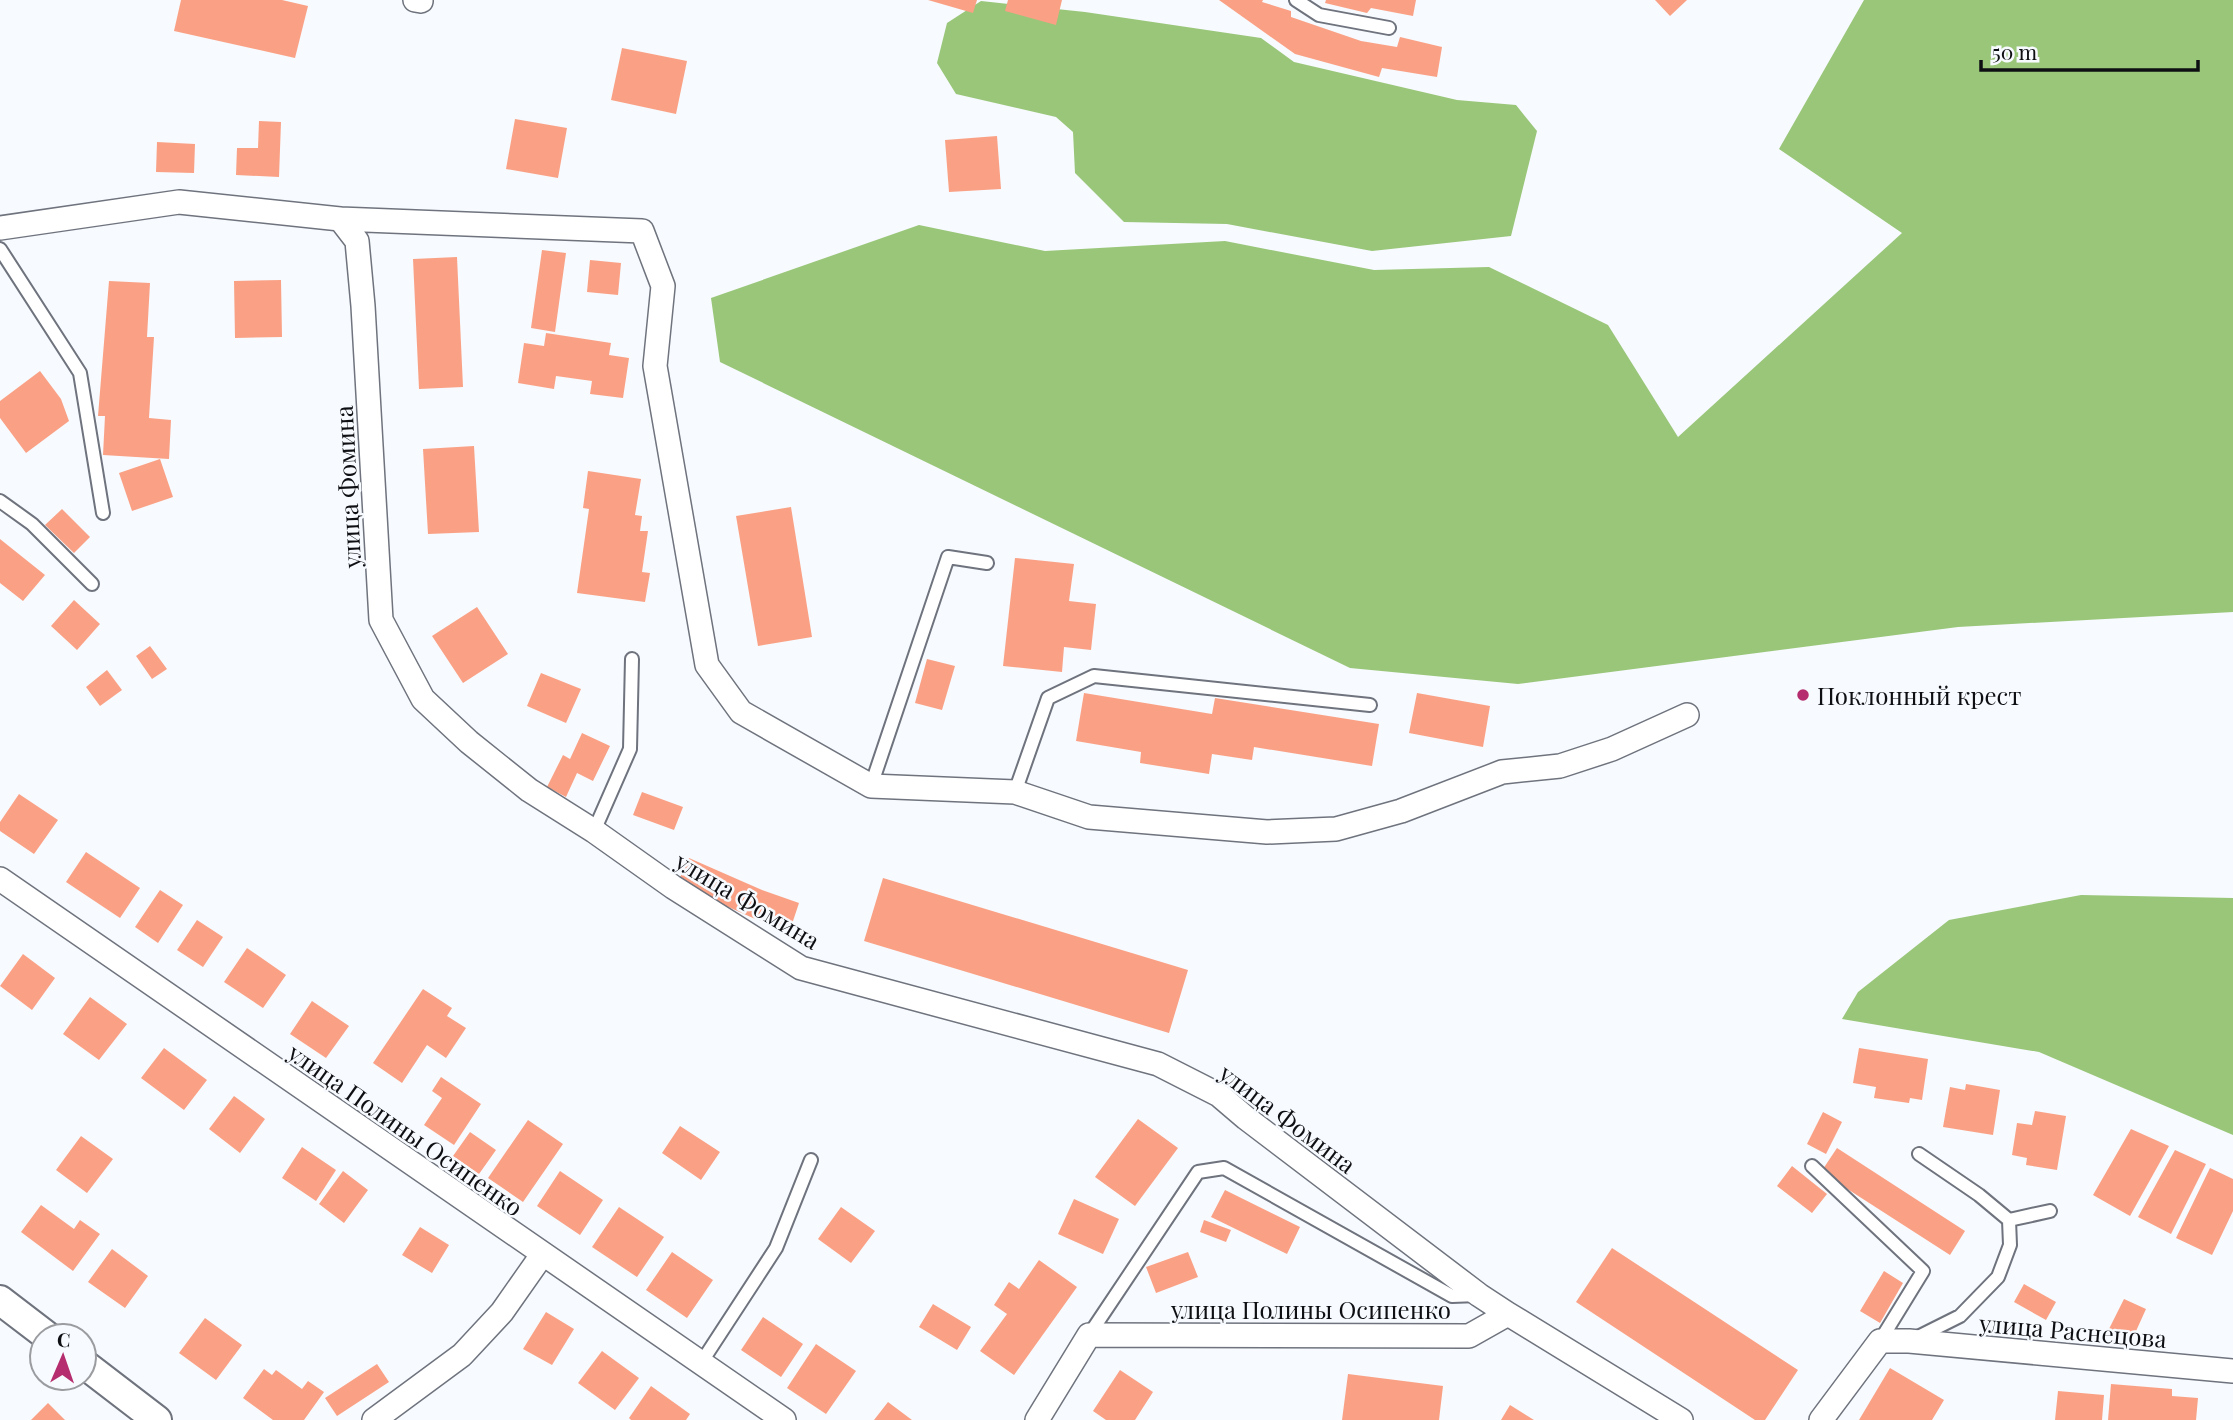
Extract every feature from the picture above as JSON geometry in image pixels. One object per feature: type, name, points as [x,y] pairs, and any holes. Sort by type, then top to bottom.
[{"type":"street","points":[[0,228],[179,202],[340,219],[642,231],[663,286],[655,366],[707,665],[741,712],[871,786],[1015,792],[1089,817],[1267,832],[1336,829],[1401,811],[1502,772],[1560,766],[1612,749],[1688,715]]},
{"type":"street","name":"улица Фомина","points":[[340,219],[357,241],[381,620],[423,699],[529,790],[594,831],[673,887],[801,968],[1158,1064],[1219,1095],[1479,1295],[1508,1314]]},
{"type":"street","name":"улица Полины Осипенко","points":[[0,879],[784,1420]]},
{"type":"street","points":[[373,1420],[462,1355],[502,1312],[542,1255]]},
{"type":"street","points":[[0,1300],[29,1322]]},
{"type":"street","points":[[1508,1314],[1681,1420]]},
{"type":"street","name":"улица Полины Осипенко","points":[[1089,1335],[1469,1336],[1508,1314]]},
{"type":"street","points":[[1037,1420],[1089,1335]]},
{"type":"street","points":[[1821,1420],[1880,1341]]},
{"type":"street","name":"улица Раснецова","points":[[1880,1341],[1909,1341],[2233,1371]]},
{"type":"street","points":[[98,1375],[157,1420]]},
{"type":"lane","points":[[1296,0],[1319,15],[1389,27]]},
{"type":"lane","points":[[0,249],[80,373],[103,513]]},
{"type":"lane","points":[[0,501],[32,524],[92,584]]},
{"type":"lane","points":[[871,786],[948,557],[987,563]]},
{"type":"lane","points":[[594,831],[630,749],[632,659]]},
{"type":"lane","points":[[1015,792],[1048,698],[1094,676],[1370,705]]},
{"type":"lane","points":[[1919,1154],[1979,1195],[2009,1220],[2050,1211]]},
{"type":"lane","points":[[701,1363],[776,1248],[811,1160]]},
{"type":"lane","points":[[1812,1166],[1923,1271],[1880,1341]]},
{"type":"lane","points":[[1089,1335],[1198,1172],[1224,1168],[1452,1296],[1479,1295]]},
{"type":"lane","name":"улица Раснецова","points":[[1909,1341],[1960,1316],[1998,1277],[2010,1245],[2009,1220]]},
{"type":"green space","points":[[1864,0],[2233,0],[2233,612],[1958,627],[1518,684],[1350,668],[720,362],[711,298],[919,225],[1045,251],[1225,241],[1374,270],[1489,267],[1608,325],[1678,437],[1902,233],[1779,149]]},
{"type":"green space","points":[[981,1],[1085,12],[1261,38],[1294,62],[1457,100],[1516,105],[1537,131],[1511,236],[1372,251],[1227,224],[1124,222],[1075,173],[1073,132],[1056,117],[956,94],[937,63],[947,23]]},
{"type":"green space","points":[[2081,895],[2233,898],[2233,1135],[2039,1052],[1842,1019],[1858,992],[1949,920]]},
{"type":"building","points":[[181,0],[282,0],[308,6],[295,58],[174,31]]},
{"type":"building","points":[[928,0],[977,0],[973,13]]},
{"type":"building","points":[[1008,0],[1062,0],[1056,25],[1005,11]]},
{"type":"building","points":[[1219,0],[1263,0],[1262,2],[1291,11],[1291,17],[1361,41],[1397,47],[1400,37],[1442,47],[1437,77],[1382,68],[1379,77],[1295,54]]},
{"type":"building","points":[[1326,0],[1416,0],[1413,16],[1371,8],[1367,13],[1325,3]]},
{"type":"building","points":[[1655,0],[1687,0],[1670,16]]},
{"type":"building","points":[[622,48],[687,61],[676,114],[611,100]]},
{"type":"building","points":[[515,119],[567,128],[558,178],[506,169]]},
{"type":"building","points":[[259,121],[281,122],[279,177],[236,175],[237,148],[258,148]]},
{"type":"building","points":[[997,136],[1001,189],[949,192],[945,140]]},
{"type":"building","points":[[157,142],[195,144],[194,173],[156,172]]},
{"type":"building","points":[[542,250],[566,253],[555,332],[531,328]]},
{"type":"building","points":[[457,257],[463,387],[419,389],[413,259]]},
{"type":"building","points":[[590,260],[621,263],[618,295],[587,292]]},
{"type":"building","points":[[281,280],[282,337],[235,338],[234,281]]},
{"type":"building","points":[[109,281],[150,283],[147,337],[154,337],[149,418],[171,420],[169,459],[103,455],[105,416],[98,416]]},
{"type":"building","points":[[546,333],[611,343],[609,355],[629,358],[623,398],[590,394],[592,381],[556,376],[554,389],[518,383],[524,343],[544,346]]},
{"type":"building","points":[[40,371],[61,399],[69,421],[26,453],[0,418],[0,401]]},
{"type":"building","points":[[474,446],[479,532],[428,534],[423,449]]},
{"type":"building","points":[[160,459],[173,497],[132,511],[119,473]]},
{"type":"building","points":[[588,471],[641,479],[635,515],[642,516],[640,531],[648,531],[642,572],[650,573],[645,602],[577,593],[589,509],[583,508]]},
{"type":"building","points":[[791,507],[812,637],[758,646],[736,516]]},
{"type":"building","points":[[62,509],[90,537],[74,553],[45,525]]},
{"type":"building","points":[[0,539],[45,575],[23,601],[0,583]]},
{"type":"building","points":[[1015,558],[1074,564],[1069,601],[1096,604],[1091,650],[1064,647],[1062,672],[1003,666]]},
{"type":"building","points":[[74,600],[100,624],[77,650],[51,626]]},
{"type":"building","points":[[477,607],[508,654],[463,683],[432,636]]},
{"type":"building","points":[[150,646],[167,669],[152,679],[136,656]]},
{"type":"building","points":[[927,659],[955,666],[942,710],[915,703]]},
{"type":"building","points":[[107,670],[122,690],[100,706],[86,687]]},
{"type":"building","points":[[541,673],[581,689],[566,723],[527,706]]},
{"type":"building","points":[[1084,693],[1212,714],[1215,698],[1379,724],[1372,766],[1254,747],[1252,760],[1212,754],[1209,774],[1140,763],[1141,752],[1076,741]]},
{"type":"building","points":[[1417,693],[1490,706],[1483,747],[1409,733]]},
{"type":"building","points":[[582,733],[610,746],[593,781],[577,773],[566,797],[547,787],[563,755],[570,759]]},
{"type":"building","points":[[642,792],[683,807],[674,830],[633,815]]},
{"type":"building","points":[[19,794],[58,820],[34,854],[0,831],[0,822]]},
{"type":"building","points":[[86,852],[140,888],[120,918],[66,882]]},
{"type":"building","points":[[689,858],[799,903],[790,930],[753,918],[677,884]]},
{"type":"building","points":[[883,878],[1188,970],[1169,1033],[864,941]]},
{"type":"building","points":[[160,890],[183,905],[158,943],[135,927]]},
{"type":"building","points":[[197,920],[223,937],[203,967],[177,950]]},
{"type":"building","points":[[247,948],[286,975],[263,1008],[224,982]]},
{"type":"building","points":[[23,954],[55,978],[32,1010],[0,986]]},
{"type":"building","points":[[423,989],[452,1008],[447,1016],[466,1028],[446,1058],[427,1045],[402,1083],[373,1063]]},
{"type":"building","points":[[90,997],[127,1024],[99,1060],[63,1034]]},
{"type":"building","points":[[312,1001],[349,1026],[326,1058],[290,1034]]},
{"type":"building","points":[[164,1048],[207,1080],[184,1110],[141,1078]]},
{"type":"building","points":[[1859,1048],[1928,1059],[1922,1100],[1910,1098],[1909,1103],[1874,1098],[1876,1087],[1853,1083]]},
{"type":"building","points":[[441,1077],[481,1104],[454,1145],[424,1125],[442,1098],[432,1091]]},
{"type":"building","points":[[1966,1084],[2000,1090],[1993,1135],[1943,1127],[1950,1087],[1965,1090]]},
{"type":"building","points":[[234,1096],[265,1119],[240,1153],[209,1129]]},
{"type":"building","points":[[2035,1111],[2066,1116],[2057,1170],[2026,1165],[2027,1158],[2012,1155],[2017,1123],[2032,1125]]},
{"type":"building","points":[[1823,1112],[1842,1122],[1826,1154],[1807,1144]]},
{"type":"building","points":[[1138,1119],[1178,1148],[1135,1206],[1095,1177]]},
{"type":"building","points":[[528,1120],[563,1144],[523,1202],[488,1178]]},
{"type":"building","points":[[680,1126],[720,1152],[701,1180],[662,1153]]},
{"type":"building","points":[[2131,1129],[2169,1146],[2130,1216],[2093,1195]]},
{"type":"building","points":[[470,1132],[496,1150],[479,1174],[453,1156]]},
{"type":"building","points":[[81,1136],[113,1159],[87,1193],[56,1170]]},
{"type":"building","points":[[302,1147],[336,1170],[316,1201],[282,1178]]},
{"type":"building","points":[[1837,1148],[1965,1231],[1950,1255],[1821,1172]]},
{"type":"building","points":[[2175,1150],[2206,1164],[2171,1234],[2138,1217]]},
{"type":"building","points":[[1792,1166],[1827,1194],[1812,1213],[1777,1186]]},
{"type":"building","points":[[2210,1168],[2233,1179],[2233,1211],[2212,1255],[2176,1238]]},
{"type":"building","points":[[343,1171],[368,1190],[344,1223],[319,1204]]},
{"type":"building","points":[[560,1171],[603,1200],[580,1235],[537,1206]]},
{"type":"building","points":[[1225,1190],[1300,1227],[1287,1254],[1211,1217]]},
{"type":"building","points":[[1074,1199],[1119,1219],[1103,1254],[1058,1234]]},
{"type":"building","points":[[41,1205],[74,1229],[80,1220],[100,1234],[73,1271],[21,1232]]},
{"type":"building","points":[[619,1207],[664,1237],[637,1277],[592,1247]]},
{"type":"building","points":[[841,1207],[875,1231],[851,1263],[818,1239]]},
{"type":"building","points":[[1204,1220],[1231,1230],[1226,1242],[1200,1232]]},
{"type":"building","points":[[420,1227],[449,1245],[432,1273],[402,1255]]},
{"type":"building","points":[[1612,1248],[1798,1370],[1765,1420],[1755,1420],[1576,1302]]},
{"type":"building","points":[[112,1249],[148,1276],[125,1308],[88,1282]]},
{"type":"building","points":[[672,1252],[713,1280],[687,1318],[646,1290]]},
{"type":"building","points":[[1188,1252],[1198,1277],[1156,1293],[1146,1267]]},
{"type":"building","points":[[1039,1260],[1077,1287],[1014,1375],[980,1351],[1007,1314],[994,1305],[1009,1282],[1019,1289]]},
{"type":"building","points":[[1884,1271],[1903,1283],[1880,1323],[1860,1311]]},
{"type":"building","points":[[2024,1284],[2056,1302],[2046,1320],[2014,1302]]},
{"type":"building","points":[[2124,1299],[2146,1309],[2132,1340],[2109,1329]]},
{"type":"building","points":[[933,1304],[971,1327],[957,1350],[919,1327]]},
{"type":"building","points":[[546,1312],[574,1329],[552,1365],[523,1349]]},
{"type":"building","points":[[763,1317],[803,1344],[781,1377],[741,1350]]},
{"type":"building","points":[[205,1318],[242,1345],[216,1380],[179,1353]]},
{"type":"building","points":[[816,1344],[856,1371],[826,1414],[787,1388]]},
{"type":"building","points":[[602,1351],[639,1378],[615,1410],[578,1383]]},
{"type":"building","points":[[377,1364],[389,1382],[337,1416],[325,1398]]},
{"type":"building","points":[[1890,1368],[1944,1400],[1932,1420],[1859,1420]]},
{"type":"building","points":[[264,1369],[272,1375],[276,1370],[302,1389],[308,1381],[324,1392],[304,1420],[273,1420],[243,1398]]},
{"type":"building","points":[[1120,1370],[1153,1392],[1135,1420],[1106,1420],[1093,1411]]},
{"type":"building","points":[[1348,1374],[1443,1386],[1439,1420],[1342,1420]]},
{"type":"building","points":[[2111,1384],[2172,1389],[2172,1396],[2198,1398],[2196,1420],[2108,1420]]},
{"type":"building","points":[[651,1386],[690,1414],[686,1420],[631,1420],[629,1418]]},
{"type":"building","points":[[2058,1391],[2104,1395],[2102,1420],[2055,1420]]},
{"type":"building","points":[[888,1402],[912,1420],[874,1420]]},
{"type":"building","points":[[48,1403],[65,1420],[31,1420]]},
{"type":"building","points":[[1510,1405],[1534,1420],[1501,1420]]},
{"type":"place","name":"Поклонный крест","points":[[1803,695]]}]
